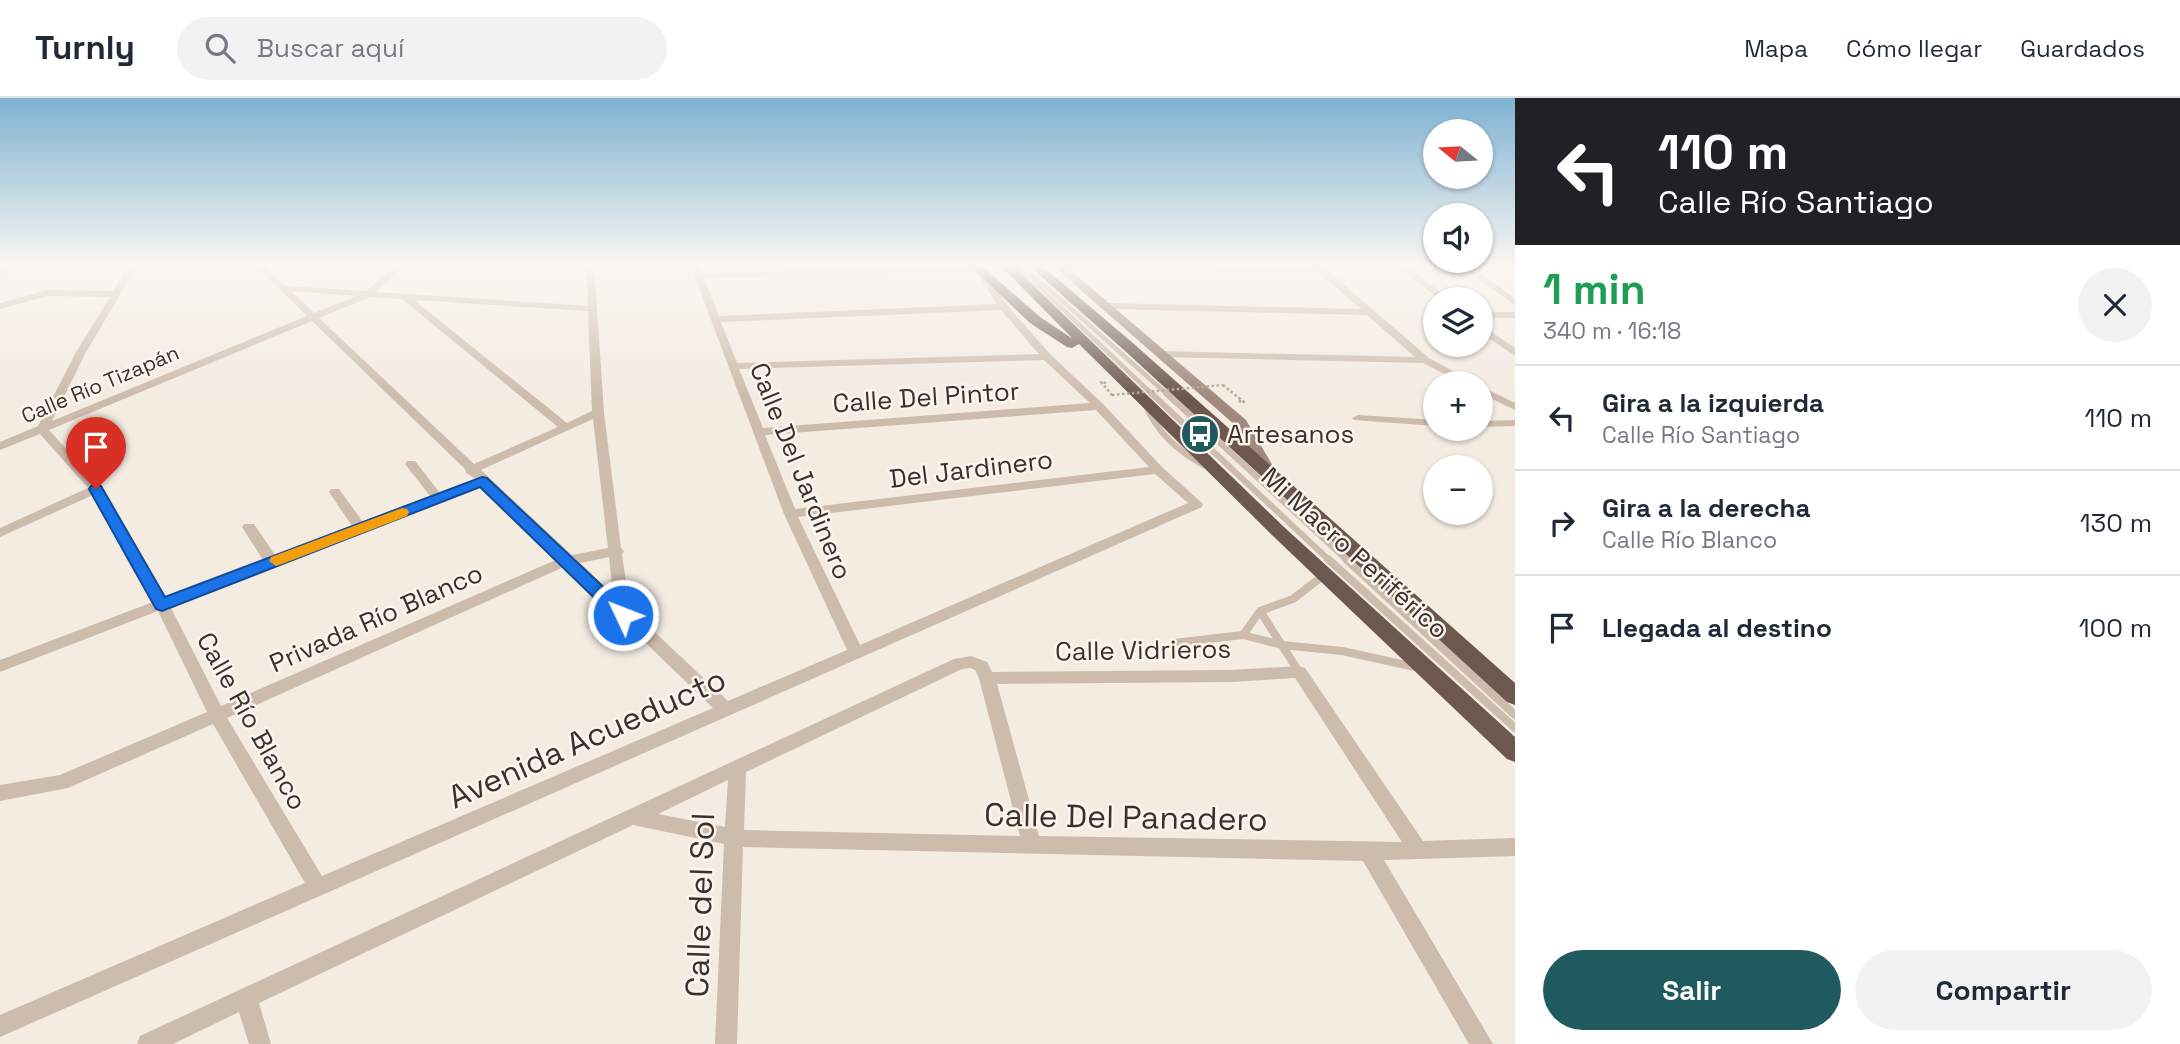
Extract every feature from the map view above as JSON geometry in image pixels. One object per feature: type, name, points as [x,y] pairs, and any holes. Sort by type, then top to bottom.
[{"type":"highway","points":[[1022,308],[1035,320],[1107,366]]},
{"type":"highway","points":[[1049,308],[1107,366],[1286,530],[1324,574],[1515,752]]},
{"type":"highway","points":[[1080,308],[1313,520],[1515,696]]},
{"type":"main road","points":[[1108,308],[1158,354],[1241,423],[1262,474]]},
{"type":"street","points":[[42,429],[107,308]]},
{"type":"street","points":[[303,308],[470,470],[726,710]]},
{"type":"street","name":"Calle Río Tizapán","points":[[0,446],[333,308]]},
{"type":"street","points":[[419,308],[567,428]]},
{"type":"street","points":[[578,308],[593,309],[598,414],[623,615]]},
{"type":"street","name":"Calle Del Jardinero","points":[[710,308],[790,514],[856,653]]},
{"type":"street","points":[[714,319],[975,308]]},
{"type":"street","points":[[1004,308],[1047,357],[1099,406],[1158,470]]},
{"type":"street","points":[[1200,308],[1369,312]]},
{"type":"street","points":[[1365,308],[1425,360],[1446,371]]},
{"type":"street","points":[[1493,315],[1515,315]]},
{"type":"street","points":[[1493,337],[1515,353]]},
{"type":"street","points":[[1158,354],[1425,360]]},
{"type":"street","points":[[734,366],[1047,357]]},
{"type":"street","points":[[1493,396],[1515,407]]},
{"type":"street","name":"Calle Del Pintor","points":[[757,432],[1099,406]]},
{"type":"street","points":[[470,470],[598,414]]},
{"type":"street","points":[[1358,418],[1423,422]]},
{"type":"street","points":[[1493,424],[1515,423]]},
{"type":"street","name":"Calle Río Blanco","points":[[42,429],[96,489],[162,605],[218,717],[318,887]]},
{"type":"street","points":[[411,464],[438,498]]},
{"type":"street","name":"Avenida Acueducto","points":[[0,1026],[1197,504],[1158,470]]},
{"type":"street","name":"Del Jardinero","points":[[790,514],[1158,470]]},
{"type":"street","points":[[0,666],[482,481]]},
{"type":"street","points":[[0,533],[96,489]]},
{"type":"street","points":[[334,492],[360,528]]},
{"type":"street","points":[[249,527],[272,562]]},
{"type":"street","name":"Privada Río Blanco","points":[[0,793],[62,783],[218,717],[566,561],[617,551]]},
{"type":"street","points":[[148,1044],[960,663],[971,662],[981,666],[987,678],[1032,845]]},
{"type":"street","points":[[1299,672],[1418,850]]},
{"type":"street","name":"Calle Vidrieros","points":[[987,678],[1231,676],[1299,672]]},
{"type":"street","name":"Calle del Sol","points":[[726,1044],[737,768]]},
{"type":"street","name":"Calle Del Panadero","points":[[634,817],[735,838],[1368,852],[1515,847]]},
{"type":"street","points":[[1368,852],[1482,1044]]},
{"type":"street","points":[[246,998],[260,1044]]},
{"type":"lane","name":"Mi Macro Periférico","points":[[1059,308],[1232,480]]},
{"type":"lane","name":"Mi Macro Periférico","points":[[1072,308],[1262,474]]},
{"type":"lane","name":"Mi Macro Periférico","points":[[1313,520],[1515,715]]},
{"type":"lane","name":"Mi Macro Periférico","points":[[1286,530],[1515,728]]},
{"type":"lane","points":[[1243,635],[1260,611],[1293,599],[1315,584],[1324,574]]},
{"type":"lane","points":[[1260,611],[1299,672]]},
{"type":"lane","points":[[1174,643],[1243,635],[1282,645],[1342,651],[1430,670]]},
{"type":"path","points":[[1114,393],[1223,385],[1244,402],[1231,395]]},
{"type":"slow traffic","points":[[276,561],[402,512]]},
{"type":"place","name":"Artesanos","points":[[1200,434]]},
{"type":"route","points":[[96,489],[162,605],[482,481],[623,615]]}]
